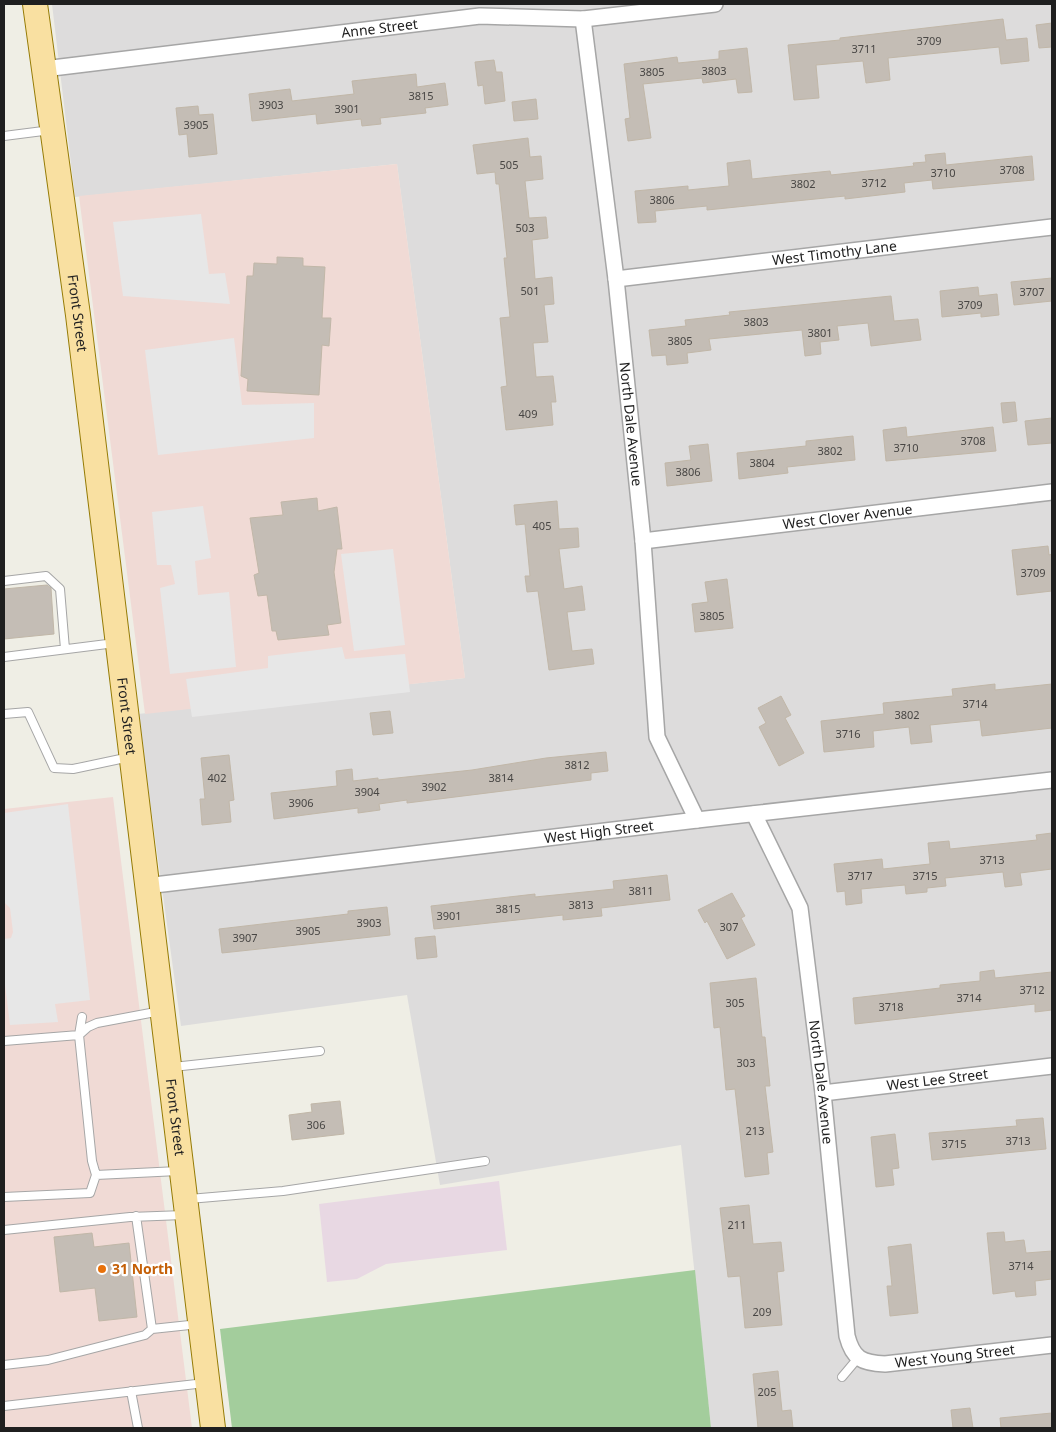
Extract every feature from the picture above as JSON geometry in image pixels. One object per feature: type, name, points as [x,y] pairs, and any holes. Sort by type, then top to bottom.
[{"type":"main road","name":"Front Street","points":[[35,4],[78,316],[213,1428]]},
{"type":"street","name":"Anne Street","points":[[44,69],[480,16],[583,19],[716,4]]},
{"type":"street","name":"North Dale Avenue","points":[[583,19],[616,279],[643,541],[657,737],[697,820]]},
{"type":"street","name":"West Timothy Lane","points":[[616,279],[1052,228]]},
{"type":"street","name":"West Clover Avenue","points":[[643,541],[1052,492]]},
{"type":"street","name":"West High Street","points":[[146,886],[697,820],[1052,780]]},
{"type":"street","name":"North Dale Avenue","points":[[754,814],[800,908],[823,1093],[847,1336],[850,1348],[858,1358]]},
{"type":"street","name":"West Lee Street","points":[[823,1093],[1052,1066]]},
{"type":"street","name":"West Young Street","points":[[858,1358],[869,1363],[885,1364],[1052,1345]]},
{"type":"lane","points":[[4,136],[52,130]]},
{"type":"lane","points":[[4,581],[46,576],[60,589],[65,649]]},
{"type":"lane","points":[[4,657],[117,642]]},
{"type":"lane","points":[[4,714],[28,712],[54,768],[73,769],[131,757]]},
{"type":"lane","points":[[4,1042],[79,1035],[88,1027],[97,1023],[162,1010]]},
{"type":"lane","points":[[4,1196],[90,1193],[96,1175],[92,1161],[79,1035],[82,1017]]},
{"type":"lane","points":[[168,1068],[320,1051]]},
{"type":"lane","points":[[4,1230],[136,1216],[283,1191],[485,1161]]},
{"type":"lane","points":[[96,1175],[181,1170]]},
{"type":"lane","points":[[136,1216],[152,1329]]},
{"type":"lane","points":[[4,1365],[48,1360],[145,1335],[152,1329],[200,1323]]},
{"type":"lane","points":[[842,1377],[858,1358]]},
{"type":"lane","points":[[4,1406],[207,1383]]},
{"type":"lane","points":[[131,1392],[138,1428]]},
{"type":"shaded area","points":[[52,4],[1052,4],[1052,1428],[711,1428],[681,1145],[440,1185],[407,995],[181,1026],[138,714],[465,678],[397,164],[75,197]]},
{"type":"shaded area","points":[[397,164],[465,678],[145,714],[79,196]]},
{"type":"shaded area","points":[[201,214],[209,274],[225,273],[230,304],[123,296],[113,222]]},
{"type":"shaded area","points":[[234,338],[242,405],[314,403],[314,438],[158,455],[145,350]]},
{"type":"shaded area","points":[[203,506],[211,558],[195,561],[198,595],[229,592],[236,667],[170,674],[160,588],[175,584],[171,565],[157,565],[152,512]]},
{"type":"shaded area","points":[[393,549],[405,645],[354,651],[341,554]]},
{"type":"shaded area","points":[[342,647],[345,659],[405,654],[410,692],[192,717],[186,679],[268,668],[268,656]]},
{"type":"shaded area","points":[[113,797],[192,1428],[4,1428],[4,809]]},
{"type":"shaded area","points":[[68,804],[90,1000],[55,1004],[58,1022],[10,1025],[4,976],[4,939],[11,938],[13,932],[10,908],[4,902],[4,813]]},
{"type":"shaded area","points":[[499,1181],[507,1250],[386,1264],[357,1279],[327,1282],[319,1204]]},
{"type":"green space","points":[[695,1270],[711,1428],[232,1428],[220,1329]]},
{"type":"building","points":[[1003,19],[1006,40],[1027,38],[1029,61],[1001,64],[999,47],[888,58],[890,80],[866,83],[863,61],[816,65],[819,98],[794,100],[788,45]]},
{"type":"building","points":[[1052,23],[1052,47],[1039,48],[1036,25]]},
{"type":"building","points":[[747,48],[752,92],[738,93],[736,79],[703,83],[702,78],[643,84],[651,138],[628,141],[625,119],[630,118],[624,64],[677,57],[678,63],[719,59],[719,51]]},
{"type":"building","points":[[494,60],[496,72],[502,72],[505,101],[485,104],[483,85],[478,86],[475,62]]},
{"type":"building","points":[[416,74],[417,87],[445,83],[448,105],[425,108],[426,113],[380,118],[381,124],[362,126],[361,119],[317,124],[316,114],[252,121],[249,94],[290,89],[292,101],[354,94],[352,81]]},
{"type":"building","points":[[536,99],[538,119],[514,121],[512,102]]},
{"type":"building","points":[[198,106],[199,115],[213,114],[217,154],[189,157],[187,134],[179,135],[176,108]]},
{"type":"building","points":[[528,138],[530,157],[541,156],[543,179],[525,181],[529,218],[546,217],[548,238],[532,240],[535,279],[552,277],[554,304],[544,305],[548,342],[533,343],[536,377],[553,376],[556,402],[551,402],[553,425],[506,430],[501,387],[507,386],[500,318],[510,317],[504,258],[507,258],[499,184],[496,184],[495,172],[477,174],[473,145]]},
{"type":"building","points":[[945,153],[946,165],[1032,156],[1034,180],[933,189],[932,180],[904,183],[905,192],[845,199],[845,196],[707,210],[707,206],[655,211],[656,222],[638,223],[635,191],[688,186],[688,190],[729,186],[727,163],[750,160],[752,179],[830,171],[831,175],[914,166],[913,163],[926,162],[925,155]]},
{"type":"building","points":[[277,257],[303,258],[303,266],[325,267],[322,318],[331,318],[329,346],[322,345],[319,395],[247,391],[248,379],[241,376],[247,276],[253,276],[254,263],[277,264]]},
{"type":"building","points":[[1052,278],[1052,301],[1014,305],[1011,282]]},
{"type":"building","points":[[978,287],[979,296],[997,294],[999,315],[981,317],[981,313],[942,317],[940,291]]},
{"type":"building","points":[[891,296],[894,321],[918,319],[921,340],[871,346],[868,323],[837,326],[839,340],[820,342],[821,354],[805,356],[802,330],[709,339],[711,350],[687,353],[688,363],[667,365],[666,355],[652,356],[649,330],[686,326],[685,320],[730,315],[729,312]]},
{"type":"building","points":[[1015,402],[1017,421],[1003,423],[1001,403]]},
{"type":"building","points":[[1052,418],[1052,443],[1028,445],[1025,421]]},
{"type":"building","points":[[906,427],[907,437],[993,427],[996,451],[886,461],[883,430]]},
{"type":"building","points":[[853,436],[855,460],[787,467],[788,473],[739,479],[737,453],[806,446],[806,441]]},
{"type":"building","points":[[708,444],[712,481],[667,486],[665,463],[691,460],[689,446]]},
{"type":"building","points":[[317,498],[318,511],[337,507],[342,549],[337,549],[334,572],[341,623],[327,625],[329,635],[278,640],[276,631],[272,631],[267,595],[258,596],[254,575],[259,573],[250,518],[283,515],[281,502]]},
{"type":"building","points":[[557,501],[559,529],[578,528],[579,547],[559,549],[564,589],[582,586],[585,610],[567,612],[572,651],[592,649],[594,664],[549,670],[538,591],[527,592],[525,576],[530,576],[525,524],[516,525],[514,505]]},
{"type":"building","points":[[1048,546],[1049,555],[1052,554],[1052,591],[1017,595],[1012,550]]},
{"type":"building","points":[[727,579],[733,628],[695,632],[692,604],[708,602],[705,582]]},
{"type":"building","points":[[47,585],[51,588],[54,634],[4,639],[4,589]]},
{"type":"building","points":[[995,684],[995,690],[1052,684],[1052,728],[982,736],[980,720],[930,725],[932,742],[911,744],[909,727],[873,731],[874,747],[824,752],[821,721],[884,714],[883,703],[953,696],[952,689]]},
{"type":"building","points":[[781,696],[791,715],[785,718],[804,753],[779,766],[759,727],[766,723],[758,708]]},
{"type":"building","points":[[390,711],[393,733],[373,735],[370,713]]},
{"type":"building","points":[[606,752],[608,771],[591,773],[591,780],[407,803],[407,800],[379,804],[380,810],[358,813],[358,808],[274,819],[271,793],[337,786],[336,771],[352,769],[353,781],[378,778],[378,780],[472,770],[546,758]]},
{"type":"building","points":[[229,755],[234,800],[229,801],[231,822],[202,825],[200,799],[205,799],[201,758]]},
{"type":"building","points":[[1052,833],[1052,869],[1020,873],[1022,885],[1005,887],[1003,872],[945,878],[946,886],[927,888],[927,892],[906,894],[905,885],[861,889],[862,903],[846,905],[845,891],[837,892],[834,864],[882,859],[883,869],[930,864],[928,843],[949,841],[950,849],[1037,840],[1036,835]]},
{"type":"building","points":[[667,875],[670,900],[601,908],[602,916],[563,920],[563,915],[434,929],[431,906],[535,894],[535,897],[614,889],[613,881]]},
{"type":"building","points":[[732,893],[745,916],[741,918],[755,945],[727,959],[707,921],[705,923],[698,910]]},
{"type":"building","points":[[387,907],[390,935],[222,953],[219,929],[348,914],[348,911]]},
{"type":"building","points":[[435,936],[437,957],[417,959],[415,938]]},
{"type":"building","points":[[994,970],[995,978],[1052,972],[1052,1010],[1035,1012],[1035,1004],[855,1024],[853,998],[940,988],[940,985],[980,981],[980,972]]},
{"type":"building","points":[[756,978],[762,1037],[765,1037],[770,1086],[765,1086],[773,1152],[767,1153],[769,1174],[745,1177],[735,1089],[726,1090],[720,1027],[714,1028],[710,983]]},
{"type":"building","points":[[340,1101],[344,1134],[292,1140],[289,1115],[312,1112],[311,1104]]},
{"type":"building","points":[[1043,1118],[1046,1149],[932,1160],[929,1133],[1017,1126],[1016,1120]]},
{"type":"building","points":[[895,1134],[899,1168],[892,1169],[894,1185],[876,1187],[871,1137]]},
{"type":"building","points":[[749,1205],[753,1244],[781,1242],[784,1271],[777,1272],[782,1325],[745,1328],[740,1276],[728,1277],[720,1208]]},
{"type":"building","points":[[1004,1232],[1005,1242],[1024,1240],[1026,1253],[1052,1251],[1052,1279],[1035,1281],[1036,1295],[1016,1297],[1015,1291],[993,1294],[987,1233]]},
{"type":"building","points":[[92,1233],[94,1247],[129,1243],[137,1317],[99,1321],[95,1288],[60,1292],[54,1237]]},
{"type":"building","points":[[911,1244],[918,1313],[890,1316],[887,1286],[892,1286],[888,1247]]},
{"type":"building","points":[[778,1371],[782,1411],[791,1410],[793,1428],[758,1428],[753,1374]]},
{"type":"building","points":[[970,1408],[973,1428],[953,1428],[951,1410]]},
{"type":"building","points":[[1052,1413],[1052,1428],[1001,1428],[1000,1418]]},
{"type":"place","name":"31 North","points":[[102,1269]]}]
